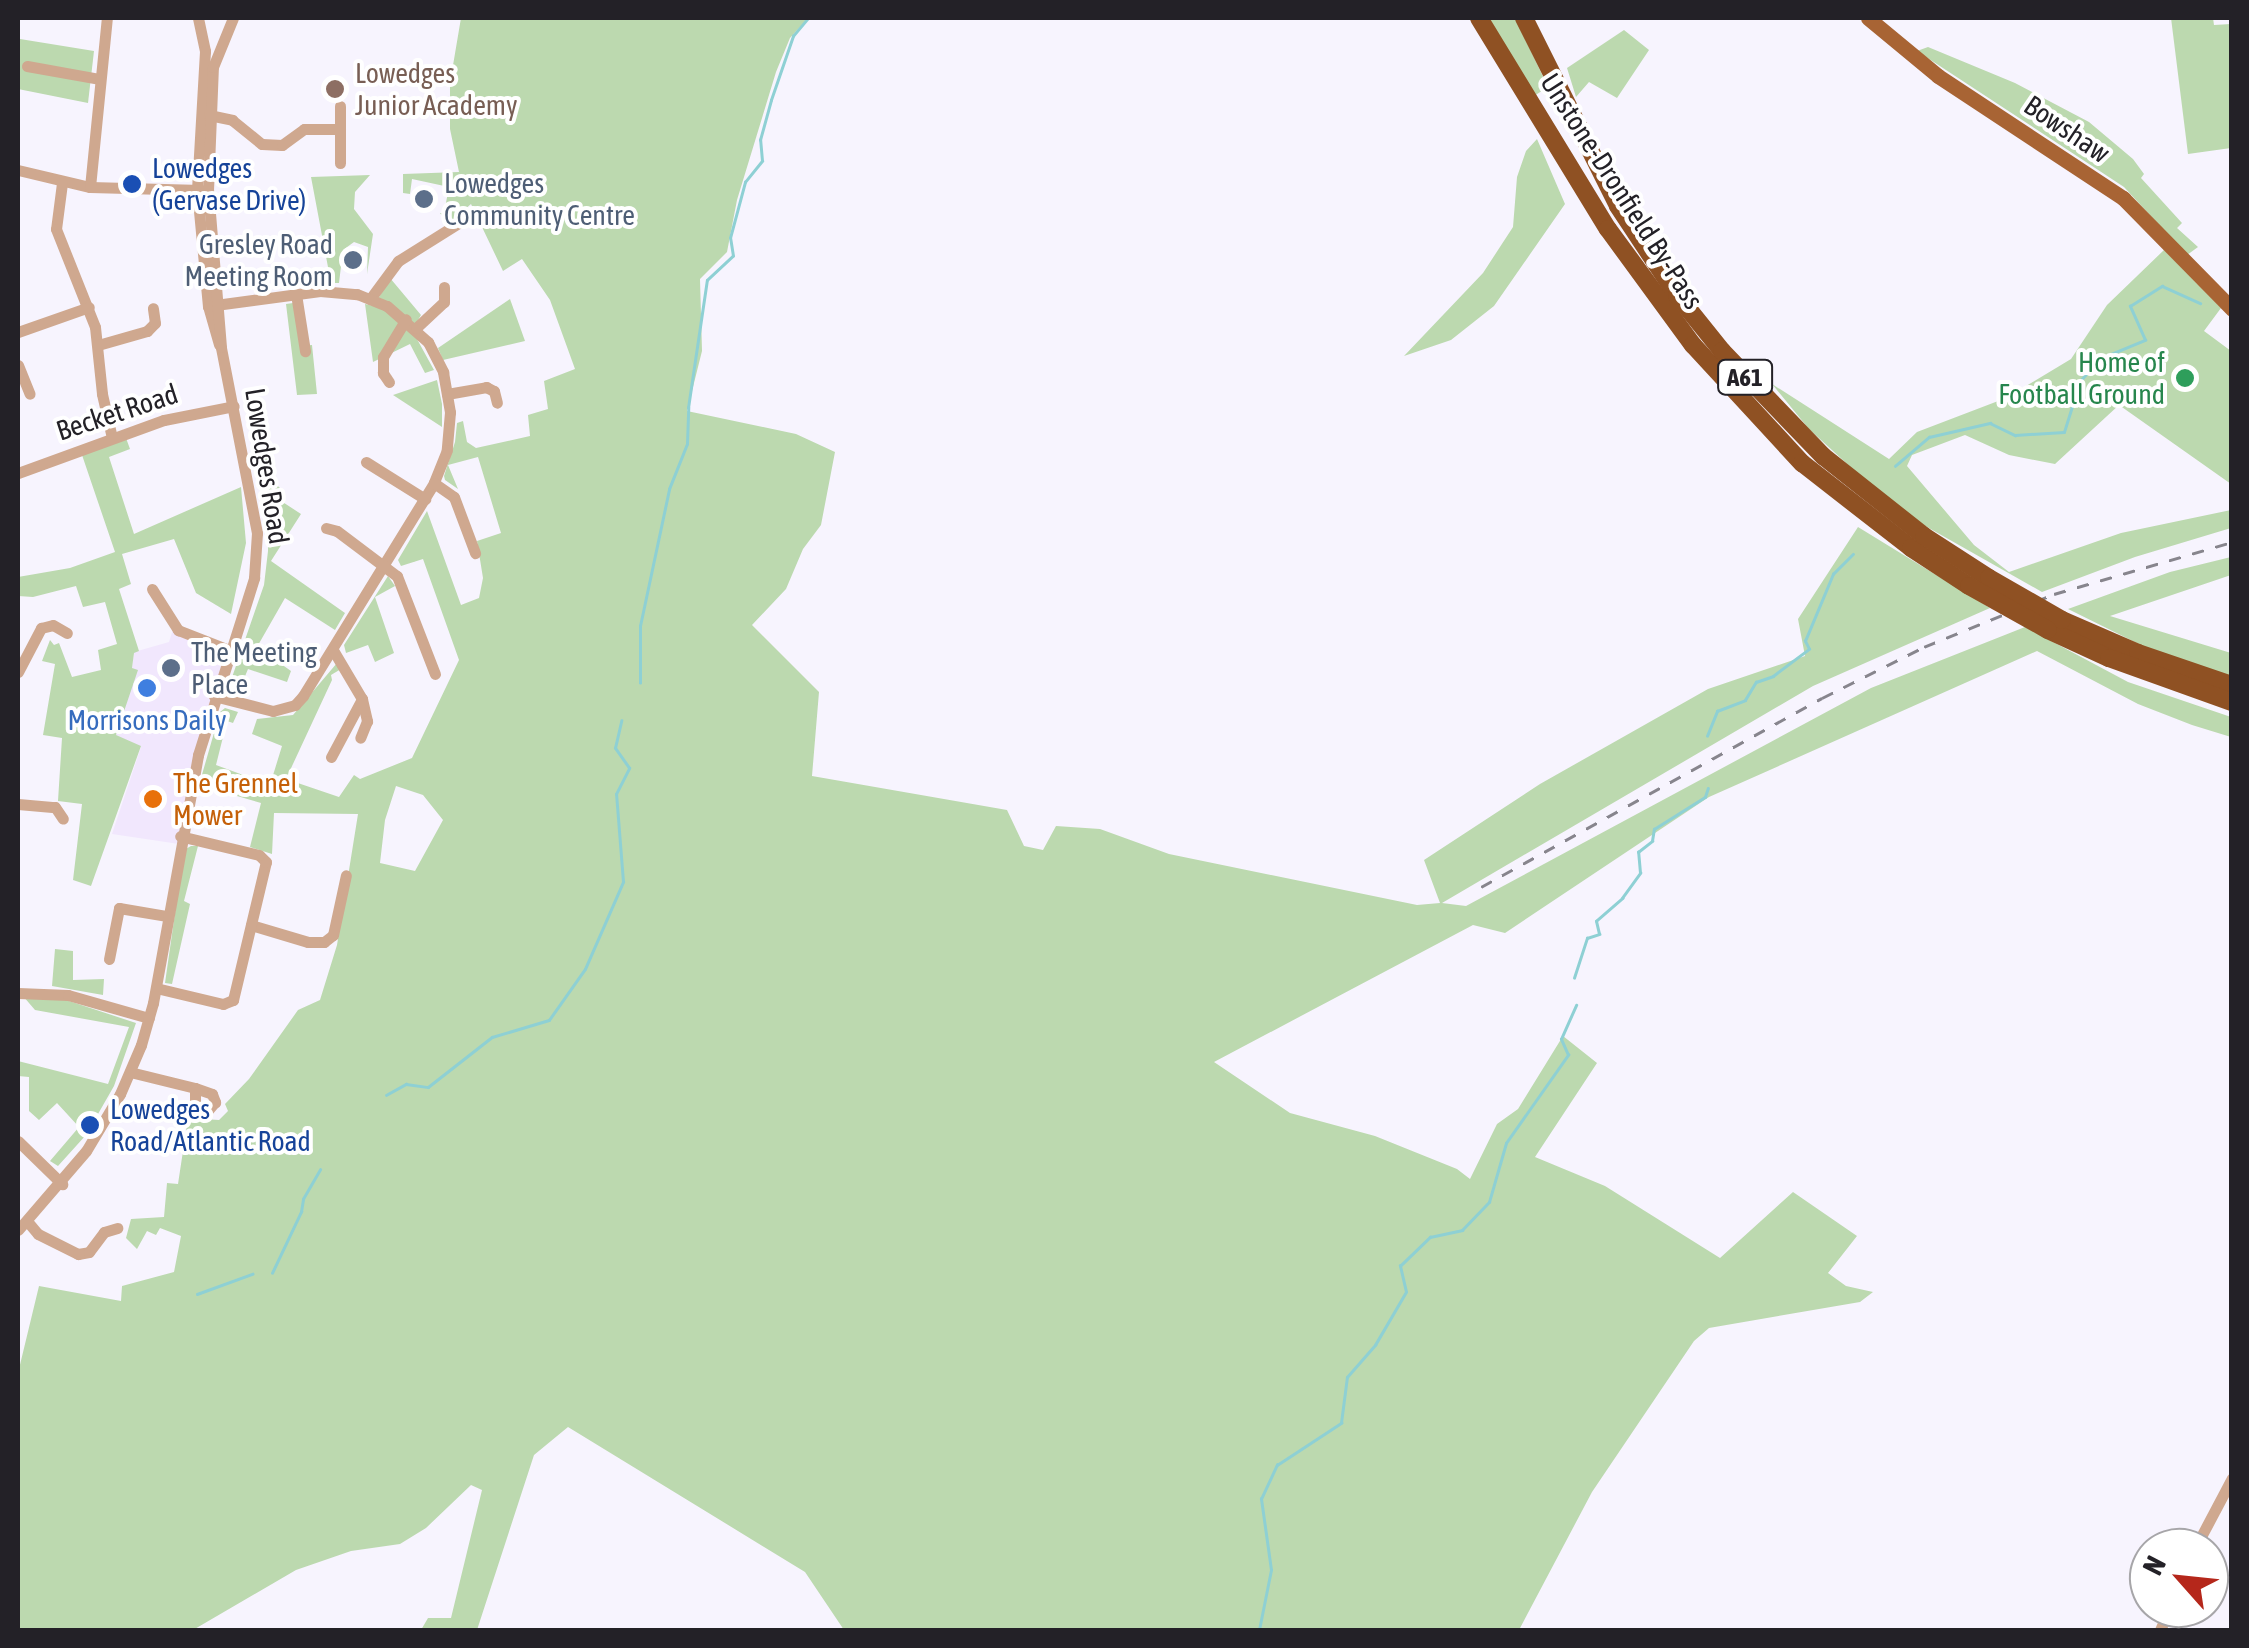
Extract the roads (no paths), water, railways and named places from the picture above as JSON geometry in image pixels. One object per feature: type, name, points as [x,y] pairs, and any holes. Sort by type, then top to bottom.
[{"type":"highway","name":"Unstone-Dronfield By-Pass","points":[[1480,18],[1547,133],[1641,280],[1750,410],[1850,503],[1969,586],[2055,625],[2232,685]]},
{"type":"highway","name":"Unstone-Dronfield By-Pass","points":[[1524,18],[1618,206],[1667,280],[1734,365],[1783,418],[1866,493],[2055,625],[2109,658],[2232,702]]},
{"type":"main road","name":"Bowshaw","points":[[1868,18],[1938,76],[2067,157],[2127,202],[2226,304]]},
{"type":"street","points":[[90,187],[107,18]]},
{"type":"street","name":"Lowedges Road","points":[[118,1228],[104,1232],[88,1252],[78,1254],[22,1226],[62,1184],[108,1116],[130,1072],[149,1018],[180,836],[214,696],[252,583],[257,552],[214,306],[202,190],[204,49],[198,18]]},
{"type":"street","name":"Lowedges Road","points":[[202,190],[213,66],[233,18]]},
{"type":"street","points":[[204,49],[220,48]]},
{"type":"street","points":[[28,66],[99,79]]},
{"type":"street","points":[[340,106],[340,164]]},
{"type":"street","points":[[209,115],[232,120],[262,144],[282,145],[304,129],[340,129]]},
{"type":"street","points":[[18,170],[90,187],[202,190]]},
{"type":"street","points":[[62,183],[56,229],[88,307],[98,344],[102,394],[112,438]]},
{"type":"street","points":[[370,299],[398,260],[476,212]]},
{"type":"street","points":[[416,328],[444,302],[444,287]]},
{"type":"street","points":[[214,306],[340,291],[370,299],[406,319],[438,358],[448,394],[450,435],[425,499],[303,696],[283,709],[262,711],[214,696]]},
{"type":"street","points":[[296,294],[306,351]]},
{"type":"street","points":[[18,332],[88,307]]},
{"type":"street","points":[[98,344],[147,331],[155,322],[153,308]]},
{"type":"street","points":[[390,382],[382,373],[382,357],[406,319]]},
{"type":"street","points":[[18,364],[30,394]]},
{"type":"street","points":[[448,394],[486,387],[494,391],[497,403]]},
{"type":"street","name":"Becket Road","points":[[18,473],[164,420],[234,406]]},
{"type":"street","points":[[366,462],[425,499]]},
{"type":"street","points":[[434,483],[454,497],[475,554]]},
{"type":"street","points":[[326,528],[385,565],[400,582],[435,674]]},
{"type":"street","points":[[152,589],[178,630],[230,650]]},
{"type":"street","points":[[18,672],[41,628],[54,625],[67,634]]},
{"type":"street","points":[[333,650],[362,699],[367,720],[360,738]]},
{"type":"street","points":[[331,756],[362,699]]},
{"type":"street","points":[[18,804],[59,809],[63,818]]},
{"type":"street","points":[[156,988],[228,1003],[236,994],[264,858],[180,836]]},
{"type":"street","points":[[252,925],[308,942],[324,942],[333,934],[346,875]]},
{"type":"street","points":[[109,958],[119,904],[167,916]]},
{"type":"street","points":[[18,992],[68,995],[149,1018]]},
{"type":"street","points":[[130,1072],[195,1088]]},
{"type":"street","points":[[18,1142],[62,1184]]},
{"type":"street","points":[[2206,1528],[2232,1478]]},
{"type":"waterway","points":[[640,683],[640,626],[669,489],[687,444],[688,408],[707,280],[733,256],[730,238],[745,182],[762,161],[760,140],[771,100],[793,36],[808,18]]},
{"type":"waterway","points":[[1895,466],[1929,437],[1990,423],[2015,435],[2064,432],[2080,381],[2099,359],[2145,340],[2130,306],[2162,286],[2200,303]]},
{"type":"waterway","points":[[1707,736],[1717,711],[1745,700],[1756,682],[1773,676],[1809,649],[1805,641],[1833,574],[1853,554]]},
{"type":"waterway","points":[[386,1095],[406,1084],[428,1087],[492,1037],[549,1020],[585,969],[623,882],[616,794],[629,768],[615,748],[621,721]]},
{"type":"waterway","points":[[1574,978],[1587,938],[1599,934],[1596,921],[1622,898],[1640,873],[1638,852],[1652,841],[1654,829],[1705,797],[1708,788]]},
{"type":"waterway","points":[[1259,1630],[1271,1570],[1261,1499],[1277,1465],[1341,1423],[1347,1377],[1375,1345],[1406,1292],[1400,1266],[1430,1237],[1462,1230],[1489,1202],[1506,1143],[1568,1055],[1561,1039],[1576,1005]]},
{"type":"waterway","points":[[272,1273],[301,1212],[303,1199],[320,1170]]},
{"type":"waterway","points":[[197,1294],[252,1274]]},
{"type":"railway","points":[[1481,887],[1822,698],[1924,647],[2054,594],[2232,542]]},
{"type":"place","name":"Lowedges Junior Academy","points":[[335,89]]},
{"type":"place","name":"Lowedges (Gervase Drive)","points":[[132,184]]},
{"type":"place","name":"Lowedges Community Centre","points":[[424,199]]},
{"type":"place","name":"Gresley Road Meeting Room","points":[[353,260]]},
{"type":"place","name":"Home of Football Ground","points":[[2185,378]]},
{"type":"place","name":"The Meeting Place","points":[[171,668]]},
{"type":"place","name":"Morrisons Daily","points":[[147,688]]},
{"type":"place","name":"The Grennel Mower","points":[[153,799]]},
{"type":"place","name":"Lowedges Road/Atlantic Road","points":[[90,1125]]}]
